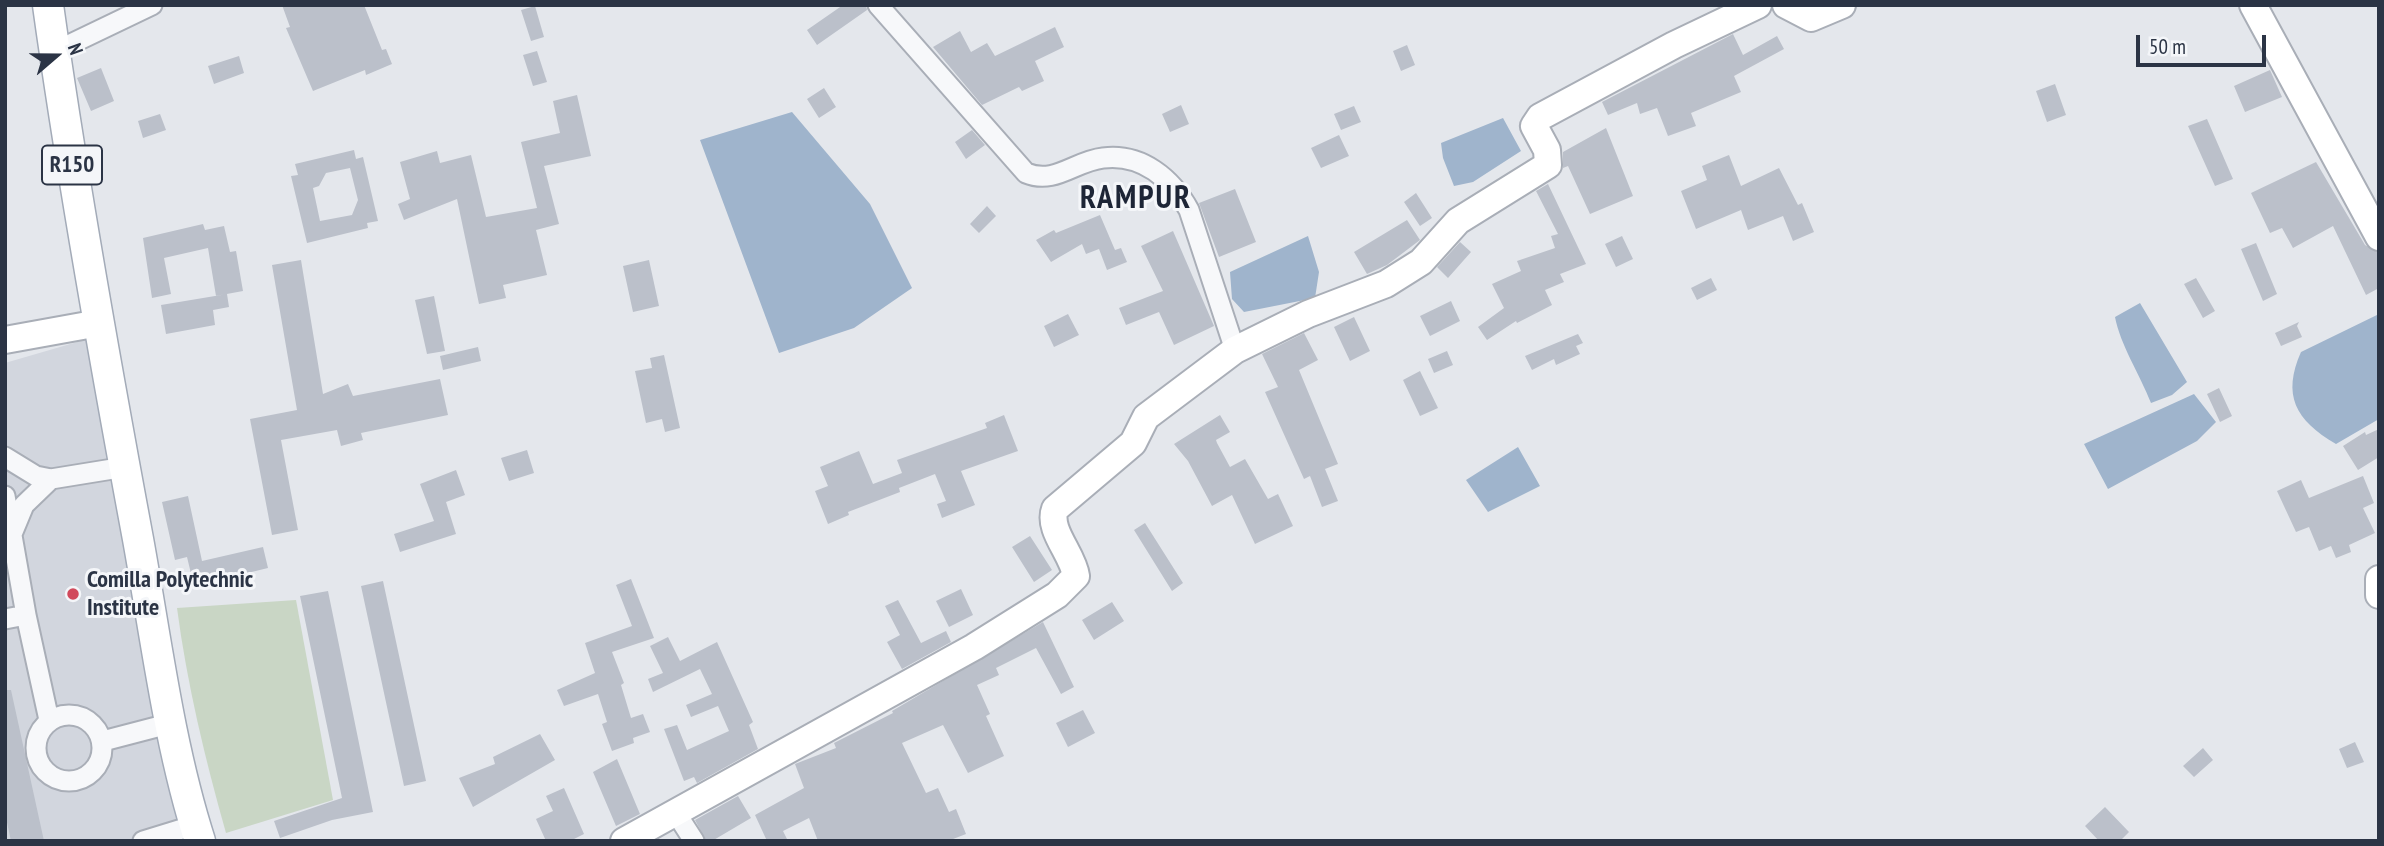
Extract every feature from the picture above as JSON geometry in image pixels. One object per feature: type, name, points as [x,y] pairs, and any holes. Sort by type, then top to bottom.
[{"type":"main road","points":[[624,841],[974,647],[1069,586],[1076,576],[1074,566],[1053,523],[1059,503],[1133,443],[1146,417],[1235,350],[1308,314],[1386,284],[1421,262],[1458,221],[1548,165],[1547,150],[1534,126],[1536,120],[1674,45],[1724,13],[1758,5]]},
{"type":"main road","points":[[1786,5],[1811,18],[1842,5]]},
{"type":"main road","points":[[2253,5],[2379,237]]},
{"type":"main road","name":"R150","points":[[51,8],[54,52],[99,323],[172,723],[197,833]]},
{"type":"main road","points":[[5,340],[99,323]]},
{"type":"main road","points":[[2379,579],[2379,595]]},
{"type":"street","points":[[54,52],[152,5]]},
{"type":"street","points":[[878,5],[1026,173],[1037,178],[1050,177],[1102,158],[1133,161],[1161,173],[1178,190],[1189,210],[1235,350]]},
{"type":"street","points":[[5,457],[36,476],[51,479],[125,467]]},
{"type":"street","points":[[11,535],[24,505],[51,479]]},
{"type":"street","points":[[5,496],[26,615],[49,720]]},
{"type":"street","points":[[5,619],[26,615]]},
{"type":"street","points":[[69,715],[86,719],[97,729],[103,740],[99,764],[87,776],[70,782],[49,777],[37,760],[38,736],[49,720],[69,715]]},
{"type":"street","points":[[103,740],[172,723]]},
{"type":"street","points":[[676,813],[694,841]]},
{"type":"street","points":[[143,841],[197,833]]},
{"type":"shaded area","name":"Comilla Polytechnic Institute","points":[[91,338],[185,824],[125,841],[5,841],[5,363]]},
{"type":"green space","points":[[296,600],[333,800],[226,833],[197,721],[177,608]]},
{"type":"water","points":[[792,112],[870,204],[912,288],[854,328],[779,353],[700,140]]},
{"type":"water","points":[[1503,118],[1521,151],[1473,182],[1454,186],[1443,158],[1441,143]]},
{"type":"water","points":[[1308,236],[1319,272],[1315,298],[1244,312],[1232,299],[1230,272]]},
{"type":"water","points":[[2140,303],[2187,382],[2172,395],[2151,403],[2126,349],[2115,317]]},
{"type":"water","points":[[2379,314],[2379,419],[2336,444],[2311,426],[2296,405],[2293,394],[2295,367],[2301,352]]},
{"type":"water","points":[[2194,394],[2216,422],[2197,441],[2108,489],[2084,444]]},
{"type":"water","points":[[1518,447],[1540,486],[1488,512],[1466,480]]},
{"type":"building","points":[[282,5],[364,5],[382,50],[386,49],[392,64],[366,75],[365,70],[313,91],[286,28],[290,27]]},
{"type":"building","points":[[843,5],[866,5],[867,10],[817,45],[807,30]]},
{"type":"building","points":[[535,6],[544,37],[531,41],[521,10]]},
{"type":"building","points":[[1055,27],[1064,47],[1035,61],[1044,81],[1022,91],[1019,87],[982,105],[933,47],[960,31],[971,52],[987,43],[995,56]]},
{"type":"building","points":[[1733,34],[1743,55],[1777,36],[1784,49],[1734,76],[1741,92],[1691,113],[1696,126],[1668,136],[1657,108],[1640,114],[1637,103],[1608,115],[1602,102]]},
{"type":"building","points":[[1407,45],[1415,65],[1401,71],[1393,51]]},
{"type":"building","points":[[537,51],[547,82],[533,86],[523,55]]},
{"type":"building","points":[[239,56],[244,73],[214,84],[208,66]]},
{"type":"building","points":[[101,68],[114,101],[91,111],[77,78]]},
{"type":"building","points":[[2270,70],[2282,97],[2245,112],[2234,86]]},
{"type":"building","points":[[2055,84],[2066,115],[2047,122],[2036,91]]},
{"type":"building","points":[[824,88],[836,107],[819,118],[807,99]]},
{"type":"building","points":[[577,95],[591,156],[544,166],[559,224],[536,230],[547,275],[503,285],[506,298],[479,304],[457,199],[404,220],[398,204],[410,199],[400,162],[437,151],[440,163],[471,155],[486,217],[537,208],[521,142],[560,133],[553,101]]},
{"type":"building","points":[[1181,105],[1189,124],[1170,132],[1162,114]]},
{"type":"building","points":[[1354,106],[1361,122],[1341,130],[1334,114]]},
{"type":"building","points":[[160,114],[166,130],[143,138],[138,121]]},
{"type":"building","points":[[2207,119],[2233,179],[2215,186],[2188,126]]},
{"type":"building","points":[[1606,128],[1633,196],[1590,214],[1568,166],[1563,168],[1563,152]]},
{"type":"building","points":[[972,130],[985,145],[966,159],[955,142]]},
{"type":"building","points":[[1339,135],[1349,156],[1321,168],[1311,148]]},
{"type":"building","points":[[354,150],[356,159],[363,157],[378,221],[367,223],[368,228],[307,243],[291,176],[298,175],[295,164]],"holes":[[[350,168],[358,200],[352,215],[320,221],[313,188],[319,186],[326,173]]]},
{"type":"building","points":[[1729,155],[1741,186],[1779,168],[1798,205],[1802,203],[1814,232],[1793,241],[1783,216],[1748,230],[1741,210],[1696,229],[1681,191],[1707,180],[1702,166]]},
{"type":"building","points":[[2316,162],[2365,245],[2379,253],[2379,288],[2366,295],[2333,226],[2293,248],[2282,228],[2270,233],[2251,193]]},
{"type":"building","points":[[1548,184],[1586,264],[1560,274],[1564,282],[1545,290],[1552,305],[1517,323],[1516,321],[1487,340],[1478,327],[1504,308],[1492,284],[1521,271],[1517,261],[1555,248],[1551,236],[1558,234],[1536,191]]},
{"type":"building","points":[[1235,189],[1256,242],[1219,257],[1199,203]]},
{"type":"building","points":[[1416,193],[1432,218],[1420,226],[1404,202]]},
{"type":"building","points":[[987,206],[996,216],[979,233],[970,224]]},
{"type":"building","points":[[1100,215],[1115,250],[1121,248],[1127,262],[1107,270],[1099,249],[1086,254],[1082,244],[1051,262],[1036,240],[1054,230],[1056,233]]},
{"type":"building","points":[[1407,220],[1420,240],[1387,265],[1367,274],[1354,252]]},
{"type":"building","points":[[203,224],[205,230],[224,226],[230,252],[236,251],[243,291],[216,296],[208,248],[164,258],[171,294],[152,298],[143,238]]},
{"type":"building","points":[[1173,231],[1214,326],[1174,345],[1159,312],[1126,325],[1119,308],[1163,291],[1141,246]]},
{"type":"building","points":[[1622,236],[1633,259],[1616,267],[1605,244]]},
{"type":"building","points":[[1460,242],[1471,252],[1448,278],[1437,267]]},
{"type":"building","points":[[2256,243],[2277,294],[2263,301],[2241,249]]},
{"type":"building","points":[[301,260],[323,394],[348,384],[353,396],[440,379],[448,415],[361,433],[363,440],[341,446],[337,430],[281,440],[298,530],[272,535],[250,419],[297,410],[272,265]]},
{"type":"building","points":[[649,260],[659,306],[633,312],[623,266]]},
{"type":"building","points":[[1711,278],[1717,290],[1697,300],[1691,288]]},
{"type":"building","points":[[2196,278],[2215,311],[2203,318],[2184,284]]},
{"type":"building","points":[[227,294],[229,307],[213,310],[215,325],[166,334],[161,305]]},
{"type":"building","points":[[434,296],[445,351],[427,354],[415,300]]},
{"type":"building","points":[[1451,301],[1460,321],[1430,336],[1420,316]]},
{"type":"building","points":[[1068,314],[1079,335],[1054,347],[1044,326]]},
{"type":"building","points":[[1354,317],[1370,351],[1350,361],[1334,327]]},
{"type":"building","points":[[2299,322],[2297,326],[2302,337],[2281,346],[2275,333]]},
{"type":"building","points":[[1304,333],[1318,360],[1299,370],[1338,464],[1325,469],[1338,501],[1322,507],[1310,476],[1304,479],[1265,392],[1278,387],[1262,354]]},
{"type":"building","points":[[1578,334],[1583,343],[1576,346],[1580,354],[1556,365],[1554,359],[1532,370],[1525,356]]},
{"type":"building","points":[[478,347],[481,361],[443,370],[440,356]]},
{"type":"building","points":[[1447,351],[1453,365],[1434,373],[1428,359]]},
{"type":"building","points":[[664,355],[680,428],[665,432],[662,419],[646,423],[635,371],[652,368],[650,358]]},
{"type":"building","points":[[1420,371],[1438,408],[1420,416],[1403,380]]},
{"type":"building","points":[[2219,388],[2232,416],[2220,422],[2207,394]]},
{"type":"building","points":[[1004,415],[1018,451],[961,471],[975,505],[942,518],[937,504],[946,501],[935,474],[899,488],[900,492],[848,512],[849,515],[828,524],[815,491],[828,486],[820,467],[859,451],[873,484],[902,473],[897,460],[987,428],[985,423]]},
{"type":"building","points":[[1220,415],[1230,432],[1216,440],[1230,467],[1245,459],[1268,499],[1278,494],[1293,526],[1255,544],[1232,495],[1212,506],[1188,461],[1174,444]]},
{"type":"building","points":[[2379,429],[2379,457],[2358,470],[2343,446],[2365,432],[2366,435]]},
{"type":"building","points":[[527,450],[534,473],[509,481],[501,458]]},
{"type":"building","points":[[456,470],[465,495],[446,502],[456,534],[400,552],[394,534],[434,521],[420,484]]},
{"type":"building","points":[[2363,476],[2374,503],[2363,508],[2375,533],[2349,545],[2351,552],[2336,558],[2331,546],[2319,551],[2309,527],[2296,532],[2277,491],[2301,480],[2309,498]]},
{"type":"building","points":[[188,496],[202,561],[263,547],[268,568],[194,586],[187,557],[175,560],[162,502]]},
{"type":"building","points":[[1145,523],[1183,583],[1172,591],[1134,530]]},
{"type":"building","points":[[1030,536],[1052,570],[1034,582],[1012,547]]},
{"type":"building","points":[[631,579],[654,638],[612,652],[624,683],[621,685],[631,718],[643,714],[650,732],[633,738],[634,743],[612,751],[602,724],[607,722],[598,694],[564,706],[557,690],[595,673],[585,643],[632,626],[616,585]]},
{"type":"building","points":[[383,581],[426,781],[404,786],[361,586]]},
{"type":"building","points":[[961,589],[973,615],[949,627],[936,601]]},
{"type":"building","points":[[328,591],[373,812],[332,820],[280,838],[274,821],[342,798],[300,596]]},
{"type":"building","points":[[898,600],[921,643],[946,631],[951,642],[902,669],[887,642],[900,635],[885,606]]},
{"type":"building","points":[[1112,602],[1124,621],[1094,640],[1082,620]]},
{"type":"building","points":[[1043,622],[1074,687],[1061,694],[1036,648],[996,668],[999,675],[977,685],[990,714],[986,716],[1004,756],[968,773],[943,725],[902,743],[926,793],[938,788],[949,812],[956,809],[966,834],[948,841],[818,841],[809,818],[783,831],[788,841],[767,841],[755,815],[804,788],[795,764],[836,748],[834,743],[893,713],[892,711]]},
{"type":"building","points":[[668,637],[680,661],[717,642],[753,722],[749,725],[758,749],[697,783],[694,777],[684,781],[664,729],[677,725],[687,750],[729,731],[718,706],[691,717],[686,705],[712,694],[700,669],[653,692],[648,679],[663,673],[650,646]]},
{"type":"building","points":[[5,690],[11,690],[44,841],[11,841],[5,813]]},
{"type":"building","points":[[1083,710],[1095,733],[1068,747],[1056,723]]},
{"type":"building","points":[[540,734],[555,760],[473,807],[459,778],[495,764],[493,757]]},
{"type":"building","points":[[2355,742],[2364,762],[2347,768],[2339,749]]},
{"type":"building","points":[[2203,748],[2213,760],[2194,777],[2183,766]]},
{"type":"building","points":[[617,759],[640,814],[616,826],[593,772]]},
{"type":"building","points":[[564,788],[584,834],[570,841],[546,841],[536,819],[553,811],[546,796]]},
{"type":"building","points":[[738,796],[751,818],[712,841],[706,841],[695,820]]},
{"type":"building","points":[[2105,807],[2129,832],[2120,841],[2099,841],[2085,826]]},
{"type":"place","name":"Comilla Polytechnic Institute","points":[[73,594]]},
{"type":"district","name":"RAMPUR","points":[[1136,199]]}]
